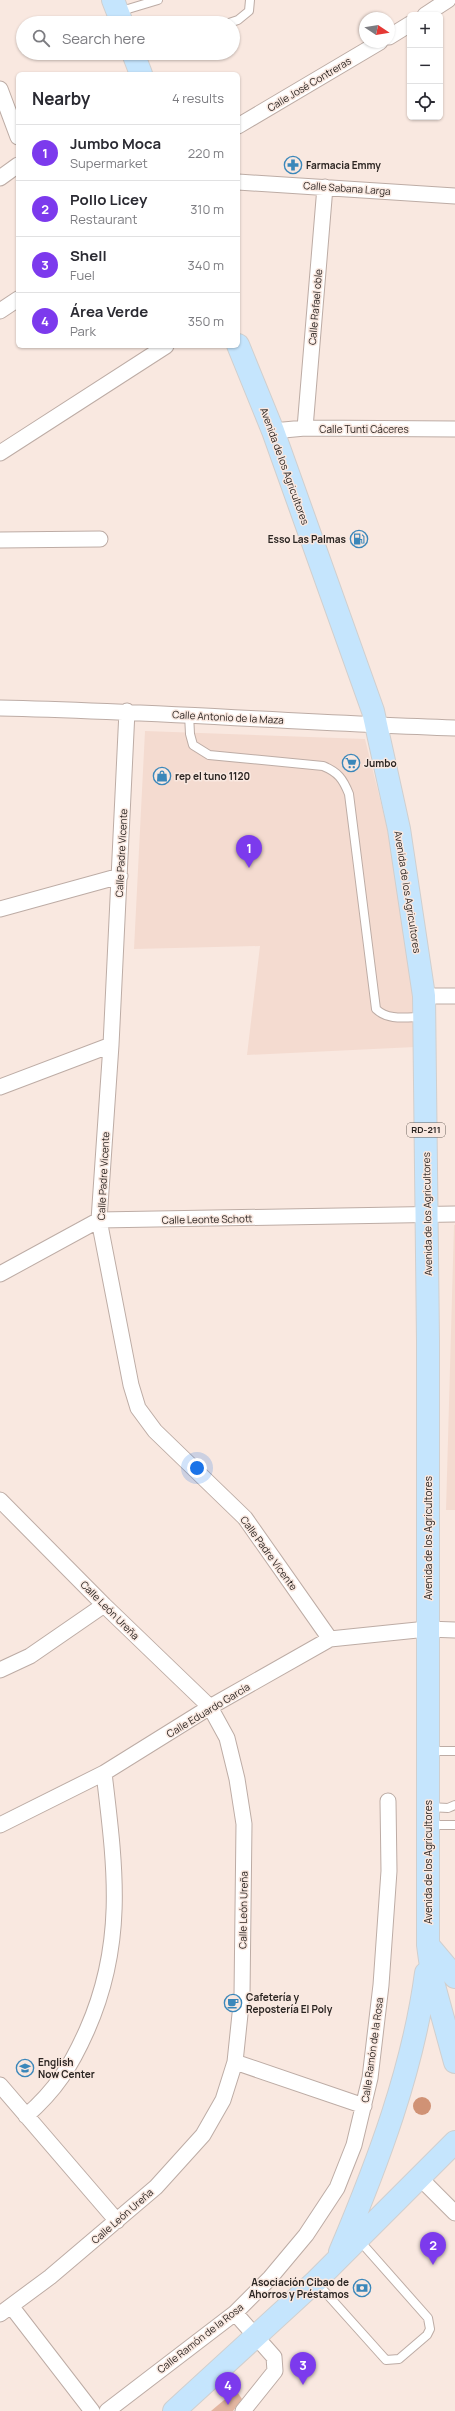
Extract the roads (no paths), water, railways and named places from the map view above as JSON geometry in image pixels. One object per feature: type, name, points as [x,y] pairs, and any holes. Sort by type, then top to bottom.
[{"type":"main road","name":"Avenida de los Agricultores","points":[[239,348],[272,431],[377,726],[399,829],[424,1006],[428,1215],[428,1949],[433,1982],[455,2062]]},
{"type":"main road","points":[[428,1949],[455,1977]]},
{"type":"main road","points":[[336,2262],[368,2185],[392,2118],[416,2029],[428,1949]]},
{"type":"main road","points":[[174,2411],[257,2337],[336,2262],[455,2142]]},
{"type":"street","points":[[430,12],[448,0]]},
{"type":"street","points":[[395,33],[407,26]]},
{"type":"street","name":"Calle José Contreras","points":[[240,125],[370,48]]},
{"type":"street","points":[[0,89],[16,132]]},
{"type":"street","points":[[0,178],[16,167]]},
{"type":"street","name":"Calle Sabana Larga","points":[[240,182],[455,196]]},
{"type":"street","name":"Calle Rafael oble","points":[[305,428],[325,187]]},
{"type":"street","points":[[0,311],[16,299]]},
{"type":"street","points":[[0,453],[163,348]]},
{"type":"street","name":"Calle Tunti Cáceres","points":[[272,431],[305,428],[455,429]]},
{"type":"street","points":[[0,540],[100,539]]},
{"type":"street","name":"Calle Antonio de la Maza","points":[[0,708],[128,711],[377,726],[455,728]]},
{"type":"street","name":"Calle Padre Vicente","points":[[128,711],[111,1046],[100,1220],[131,1385],[138,1408],[155,1431],[245,1518],[330,1639]]},
{"type":"street","points":[[0,909],[120,876]]},
{"type":"street","points":[[424,1006],[455,996]]},
{"type":"street","points":[[0,1087],[111,1046]]},
{"type":"street","name":"Calle Leonte Schott","points":[[0,1274],[100,1220],[455,1214]]},
{"type":"street","name":"Calle León Ureña","points":[[0,1500],[104,1605],[210,1707],[227,1738],[237,1779],[244,1824],[242,1994],[234,2062],[223,2100],[203,2135],[156,2187],[50,2277],[6,2310]]},
{"type":"street","points":[[0,1670],[30,1656],[104,1605]]},
{"type":"street","name":"Calle Eduardo García","points":[[0,1825],[104,1773],[210,1707],[330,1639],[427,1629],[455,1630]]},
{"type":"street","points":[[26,2116],[49,2096],[64,2073],[98,2005],[108,1970],[113,1934],[115,1896],[114,1857],[104,1773]]},
{"type":"street","name":"Calle Ramón de la Rosa","points":[[107,2411],[235,2313],[270,2278],[306,2234],[337,2188],[354,2145],[370,2078],[381,1985],[389,1871],[388,1801]]},
{"type":"street","points":[[234,2062],[364,2106]]},
{"type":"street","points":[[0,2085],[117,2221]]},
{"type":"street","points":[[420,2178],[455,2213]]},
{"type":"street","points":[[6,2310],[92,2411]]},
{"type":"street","points":[[235,2313],[274,2357],[276,2364],[275,2371],[242,2411]]},
{"type":"lane","points":[[117,12],[158,0]]},
{"type":"lane","points":[[240,18],[249,11],[250,0]]},
{"type":"lane","points":[[189,714],[190,734],[193,745],[209,755],[323,766],[335,771],[349,794],[376,1009],[382,1015],[392,1017],[424,1006]]},
{"type":"lane","points":[[428,1751],[455,1751]]},
{"type":"lane","points":[[428,1816],[455,1805]]},
{"type":"lane","points":[[428,1816],[455,1825]]},
{"type":"lane","points":[[316,2281],[386,2360],[399,2359],[427,2335],[430,2329],[428,2318],[358,2239]]},
{"type":"place","name":"Farmacia Emmy","points":[[293,165]]},
{"type":"place","name":"Esso Las Palmas","points":[[359,539]]},
{"type":"place","name":"Jumbo","points":[[351,763]]},
{"type":"place","name":"rep el tuno 1120","points":[[162,776]]},
{"type":"place","name":"Jumbo Moca","points":[[249,868]]},
{"type":"place","name":"Cafetería y Repostería El Poly","points":[[233,2003]]},
{"type":"place","name":"English Now Center","points":[[25,2068]]},
{"type":"place","name":"Pollo Licey","points":[[433,2265]]},
{"type":"place","name":"Asociación Cibao de Ahorros y Préstamos","points":[[362,2288]]},
{"type":"place","name":"Shell","points":[[303,2385]]},
{"type":"place","name":"Área Verde","points":[[228,2405]]}]
